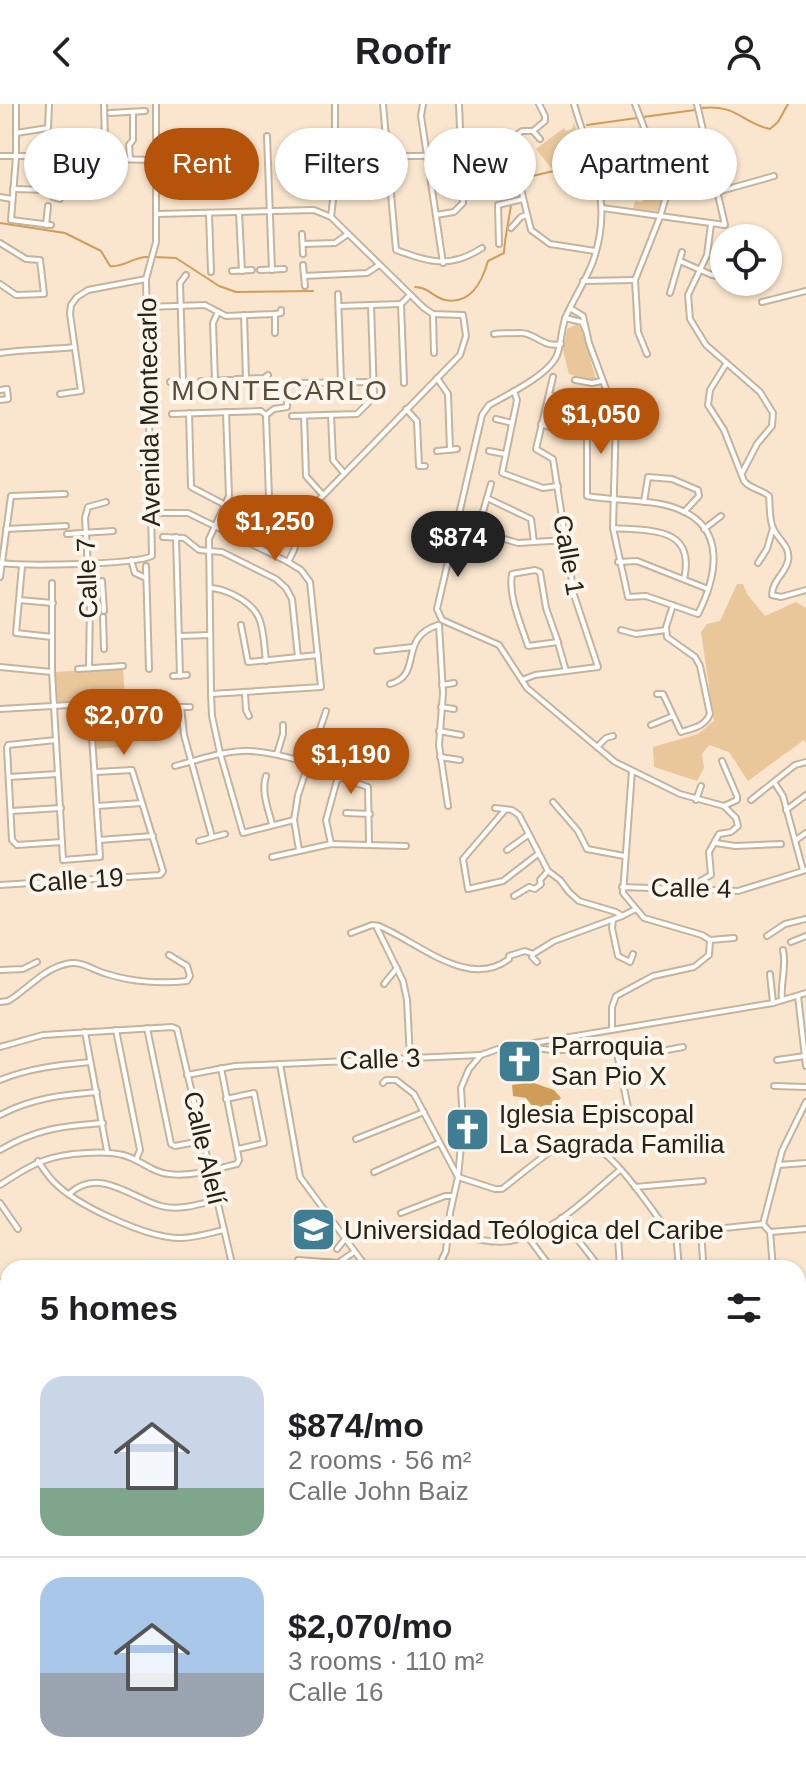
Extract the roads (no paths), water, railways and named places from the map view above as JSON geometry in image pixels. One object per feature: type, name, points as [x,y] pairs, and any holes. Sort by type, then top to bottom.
[{"type":"street","points":[[16,104],[11,220],[48,225],[48,206]]},
{"type":"street","points":[[16,133],[48,128],[49,104]]},
{"type":"street","points":[[104,104],[105,128]]},
{"type":"street","name":"Avenida Montecarlo","points":[[156,104],[156,128]]},
{"type":"street","points":[[335,104],[335,128]]},
{"type":"street","points":[[383,104],[385,128]]},
{"type":"street","points":[[423,104],[424,136]]},
{"type":"street","points":[[459,104],[460,128]]},
{"type":"street","points":[[536,128],[545,118],[539,104]]},
{"type":"street","points":[[574,104],[581,128]]},
{"type":"street","points":[[635,104],[645,128]]},
{"type":"street","points":[[697,104],[702,128]]},
{"type":"street","points":[[110,113],[145,111]]},
{"type":"street","points":[[133,112],[130,159],[144,160]]},
{"type":"street","points":[[536,134],[540,139]]},
{"type":"street","points":[[267,136],[272,270]]},
{"type":"street","points":[[0,156],[24,157]]},
{"type":"street","points":[[737,186],[774,176]]},
{"type":"street","points":[[13,189],[24,189]]},
{"type":"street","points":[[0,197],[12,199]]},
{"type":"street","name":"Avenida Montecarlo","points":[[131,560],[152,556],[146,279],[156,242],[156,200]]},
{"type":"street","points":[[331,217],[332,200]]},
{"type":"street","points":[[392,200],[396,250],[443,263],[468,257],[482,248]]},
{"type":"street","points":[[434,200],[443,263]]},
{"type":"street","points":[[436,215],[454,212],[463,200]]},
{"type":"street","points":[[499,244],[498,205],[519,200]]},
{"type":"street","points":[[523,200],[531,230],[545,242],[595,251]]},
{"type":"street","points":[[448,806],[440,757],[442,685],[437,601],[482,415],[489,405],[553,364],[570,308],[595,251],[603,224],[601,200]]},
{"type":"street","points":[[647,354],[638,332],[635,280],[666,200]]},
{"type":"street","points":[[719,200],[725,224]]},
{"type":"street","points":[[602,208],[711,224]]},
{"type":"street","points":[[156,214],[314,210],[331,217],[433,314],[463,315],[464,348],[306,513],[288,562]]},
{"type":"street","points":[[239,213],[242,271]]},
{"type":"street","points":[[209,214],[211,272]]},
{"type":"street","points":[[511,228],[527,215]]},
{"type":"street","points":[[710,232],[707,255],[688,295],[690,319],[706,345],[760,392],[773,413],[772,426],[757,444],[742,473]]},
{"type":"street","points":[[302,234],[303,254]]},
{"type":"street","points":[[303,244],[335,243],[348,234]]},
{"type":"street","points":[[0,243],[26,259],[40,260],[44,294],[16,295],[0,284]]},
{"type":"street","points":[[670,293],[682,252]]},
{"type":"street","points":[[680,261],[710,273]]},
{"type":"street","points":[[303,265],[305,286]]},
{"type":"street","points":[[304,276],[367,273],[379,265]]},
{"type":"street","points":[[260,270],[284,269]]},
{"type":"street","points":[[232,271],[252,270]]},
{"type":"street","points":[[183,382],[180,283],[186,275]]},
{"type":"street","points":[[60,394],[81,391],[70,314],[77,297],[88,290],[146,279]]},
{"type":"street","points":[[583,281],[635,280]]},
{"type":"street","points":[[762,302],[806,291]]},
{"type":"street","points":[[338,294],[341,382]]},
{"type":"street","points":[[339,306],[401,304],[410,295]]},
{"type":"street","points":[[401,304],[404,383]]},
{"type":"street","points":[[146,307],[205,305],[226,316],[254,312],[275,314],[281,313],[281,310]]},
{"type":"street","points":[[292,416],[357,414],[374,397],[371,305]]},
{"type":"street","points":[[570,308],[582,315],[616,416],[614,501],[613,528],[628,597],[646,596],[698,614],[715,571],[715,560],[704,529],[684,512],[664,505],[614,501],[587,496],[587,413]]},
{"type":"street","points":[[215,381],[213,323],[218,312]]},
{"type":"street","points":[[275,314],[275,333]]},
{"type":"street","points":[[433,314],[434,353]]},
{"type":"street","points":[[244,315],[246,379]]},
{"type":"street","points":[[576,319],[582,315]]},
{"type":"street","points":[[567,318],[582,322],[587,334]]},
{"type":"street","points":[[567,318],[580,325],[587,334]]},
{"type":"street","points":[[494,334],[525,333],[541,342],[561,344]]},
{"type":"street","points":[[0,353],[74,347]]},
{"type":"street","points":[[726,364],[710,390],[708,405],[724,430],[748,485],[763,490],[769,496],[773,528],[767,549],[758,563]]},
{"type":"street","points":[[201,381],[264,378],[268,375]]},
{"type":"street","points":[[553,377],[541,424],[567,433]]},
{"type":"street","points":[[437,378],[448,394],[453,449],[437,451]]},
{"type":"street","points":[[575,380],[602,381]]},
{"type":"street","points":[[170,382],[192,381]]},
{"type":"street","points":[[300,383],[373,382]]},
{"type":"street","points":[[0,390],[7,389],[8,399],[0,400]]},
{"type":"street","points":[[514,391],[517,400],[502,473],[543,488],[558,486]]},
{"type":"street","points":[[550,395],[565,400]]},
{"type":"street","points":[[266,415],[274,409],[287,407],[287,403]]},
{"type":"street","points":[[406,409],[417,421],[419,466],[425,466]]},
{"type":"street","points":[[172,414],[189,413],[261,411],[266,415],[269,497],[260,523],[191,487],[189,413]]},
{"type":"street","points":[[226,412],[229,496],[209,539],[208,550],[212,716],[243,833],[294,820]]},
{"type":"street","points":[[331,415],[333,460],[344,473]]},
{"type":"street","points":[[307,416],[306,476],[322,494]]},
{"type":"street","points":[[589,420],[616,416]]},
{"type":"street","points":[[496,419],[512,423]]},
{"type":"street","name":"Calle 1","points":[[522,680],[535,675],[598,667],[574,595],[553,459],[536,449],[541,424]]},
{"type":"street","points":[[489,451],[505,454]]},
{"type":"street","points":[[644,503],[648,477],[672,479],[698,490],[699,496],[684,512]]},
{"type":"street","points":[[472,550],[491,484]]},
{"type":"street","points":[[0,577],[11,496],[65,494]]},
{"type":"street","points":[[487,498],[531,519],[534,542]]},
{"type":"street","name":"Calle 7","points":[[89,668],[90,600],[85,533],[88,507],[106,502]]},
{"type":"street","points":[[153,513],[188,513],[288,562],[301,570],[310,582],[321,687],[211,694]]},
{"type":"street","points":[[704,529],[721,516]]},
{"type":"street","points":[[456,525],[518,543],[566,540]]},
{"type":"street","points":[[6,529],[66,526]]},
{"type":"street","points":[[613,528],[661,532],[676,539],[684,546],[687,559],[684,579]]},
{"type":"street","points":[[773,528],[785,544],[788,558],[772,595],[781,597],[806,590]]},
{"type":"street","points":[[67,534],[113,531]]},
{"type":"street","points":[[163,537],[184,538],[199,550],[222,552],[276,579],[292,599],[298,657]]},
{"type":"street","points":[[176,537],[180,676]]},
{"type":"street","points":[[1,564],[22,566],[131,560],[135,573],[146,578]]},
{"type":"street","points":[[618,562],[637,561],[708,589]]},
{"type":"street","points":[[22,566],[16,633],[52,637]]},
{"type":"street","points":[[146,566],[149,669]]},
{"type":"street","points":[[558,642],[528,646],[514,602],[512,574],[540,572],[546,608],[558,642],[566,671]]},
{"type":"street","points":[[102,581],[104,649]]},
{"type":"street","points":[[0,709],[54,706],[90,706],[100,857],[63,860],[61,808],[58,774],[54,706],[52,672],[52,583]]},
{"type":"street","points":[[210,588],[221,588],[257,610],[266,661]]},
{"type":"street","points":[[90,600],[103,599]]},
{"type":"street","points":[[19,600],[53,603]]},
{"type":"street","points":[[657,694],[663,694],[681,732],[703,725],[710,714],[700,666],[695,657],[667,637],[673,605]]},
{"type":"street","points":[[390,684],[399,682],[406,675],[413,647],[421,632],[440,622],[499,645],[522,680],[541,700],[615,762],[696,800],[724,806],[736,818],[738,826],[731,832],[719,834],[709,852],[711,875],[693,885],[692,889]]},
{"type":"street","points":[[241,625],[248,662],[319,655]]},
{"type":"street","points":[[621,630],[636,634],[666,630]]},
{"type":"street","points":[[88,633],[103,633]]},
{"type":"street","points":[[180,636],[210,635]]},
{"type":"street","points":[[377,651],[413,647]]},
{"type":"street","points":[[78,669],[123,666]]},
{"type":"street","points":[[0,667],[52,672]]},
{"type":"street","points":[[173,676],[187,675]]},
{"type":"street","points":[[442,685],[454,683]]},
{"type":"street","points":[[245,694],[249,716]]},
{"type":"street","points":[[172,707],[190,707]]},
{"type":"street","points":[[181,707],[190,762],[212,837]]},
{"type":"street","points":[[441,707],[454,709]]},
{"type":"street","points":[[299,850],[294,820],[298,795],[326,711]]},
{"type":"street","points":[[651,725],[673,716]]},
{"type":"street","points":[[277,754],[283,725]]},
{"type":"street","points":[[439,731],[461,735]]},
{"type":"street","points":[[597,747],[613,736]]},
{"type":"street","points":[[56,740],[8,745],[10,811],[15,844],[62,842]]},
{"type":"street","points":[[175,766],[220,753],[248,749],[308,763]]},
{"type":"street","points":[[440,757],[460,760]]},
{"type":"street","points":[[722,761],[737,796],[737,800],[724,806]]},
{"type":"street","points":[[751,800],[794,766],[806,762]]},
{"type":"street","points":[[96,772],[132,770],[153,836],[99,840]]},
{"type":"street","points":[[632,770],[623,893],[650,921],[710,940],[734,938]]},
{"type":"street","points":[[9,777],[58,774]]},
{"type":"street","points":[[266,776],[264,795],[272,825]]},
{"type":"street","points":[[331,844],[326,820],[337,780],[341,778],[368,787],[369,845]]},
{"type":"street","points":[[774,782],[805,870]]},
{"type":"street","points":[[696,800],[701,786]]},
{"type":"street","points":[[0,791],[9,791]]},
{"type":"street","points":[[786,810],[805,796]]},
{"type":"street","points":[[553,802],[578,831],[587,849],[624,856]]},
{"type":"street","points":[[97,806],[142,803]]},
{"type":"street","points":[[10,811],[61,808]]},
{"type":"street","points":[[495,808],[512,810],[519,815],[548,871],[579,901],[622,916]]},
{"type":"street","points":[[505,810],[463,859],[468,889],[503,881],[538,854]]},
{"type":"street","points":[[346,813],[370,814]]},
{"type":"street","points":[[796,840],[806,833]]},
{"type":"street","points":[[199,841],[225,834]]},
{"type":"street","points":[[507,850],[529,835]]},
{"type":"street","name":"Calle 19","points":[[0,885],[160,875],[163,871],[153,836]]},
{"type":"street","points":[[716,843],[735,846],[781,844]]},
{"type":"street","points":[[272,857],[331,844],[406,846]]},
{"type":"street","name":"Calle 4","points":[[622,887],[738,891],[805,870]]},
{"type":"street","points":[[514,896],[529,887],[535,889],[548,871]]},
{"type":"street","points":[[533,954],[554,941],[636,909]]},
{"type":"street","points":[[767,936],[785,924],[806,919]]},
{"type":"street","points":[[614,920],[612,928],[618,956],[630,962],[633,954]]},
{"type":"street","points":[[351,933],[372,925],[379,926],[449,964],[474,970],[499,967],[516,953],[525,951],[533,954]]},
{"type":"street","points":[[379,926],[377,928],[403,981],[410,1058]]},
{"type":"street","points":[[791,942],[806,936]]},
{"type":"street","points":[[612,1029],[612,1007],[616,996],[653,976],[694,967],[709,955],[710,940]]},
{"type":"street","points":[[782,1000],[783,950]]},
{"type":"street","points":[[533,954],[537,962]]},
{"type":"street","points":[[0,1002],[14,997],[50,970],[67,964],[82,964],[115,976],[168,983],[187,981],[190,976],[187,966],[169,955]]},
{"type":"street","points":[[0,970],[23,969],[37,962]]},
{"type":"street","points":[[384,984],[397,968]]},
{"type":"street","points":[[770,974],[773,1003]]},
{"type":"street","points":[[530,1045],[773,1003],[806,993]]},
{"type":"street","points":[[798,996],[803,1014],[806,1066]]},
{"type":"street","points":[[0,1047],[43,1035],[147,1028],[171,1144],[201,1141]]},
{"type":"street","name":"Calle Alelí","points":[[147,1028],[177,1029],[231,1260]]},
{"type":"street","points":[[116,1030],[140,1150],[136,1160]]},
{"type":"street","points":[[85,1032],[108,1152]]},
{"type":"street","points":[[530,1045],[536,1048],[597,1048],[617,1053],[629,1113]]},
{"type":"street","name":"Calle 3","points":[[187,1075],[221,1068],[481,1055],[498,1049],[530,1045]]},
{"type":"street","points":[[640,1055],[683,1047]]},
{"type":"street","points":[[442,1260],[458,1177],[463,1124],[461,1088],[469,1069],[481,1055]]},
{"type":"street","points":[[777,1060],[805,1056]]},
{"type":"street","points":[[0,1080],[49,1065],[90,1062]]},
{"type":"street","points":[[280,1064],[300,1177],[360,1260]]},
{"type":"street","points":[[0,1185],[38,1161],[62,1154],[108,1152],[136,1160],[163,1174],[182,1175],[237,1164],[237,1149],[221,1068]]},
{"type":"street","points":[[383,1083],[391,1079],[402,1082],[414,1094],[458,1177],[502,1189],[561,1145],[578,1141],[606,1152],[665,1227],[676,1233],[763,1224]]},
{"type":"street","points":[[774,1086],[806,1087]]},
{"type":"street","points":[[0,1115],[27,1102],[56,1095],[97,1092]]},
{"type":"street","points":[[226,1099],[254,1093],[264,1143],[237,1149]]},
{"type":"street","points":[[763,1224],[778,1165],[806,1102]]},
{"type":"street","points":[[356,1139],[424,1112]]},
{"type":"street","points":[[0,1150],[39,1130],[103,1123]]},
{"type":"street","points":[[374,1172],[439,1143]]},
{"type":"street","points":[[38,1161],[53,1182],[69,1194],[134,1228],[154,1235],[182,1238],[224,1230]]},
{"type":"street","points":[[778,1165],[806,1163]]},
{"type":"street","points":[[448,1232],[495,1241],[528,1237],[561,1218],[620,1170]]},
{"type":"street","points":[[635,1187],[703,1181]]},
{"type":"street","points":[[69,1194],[84,1184],[99,1183],[114,1184],[163,1207],[185,1207],[217,1200]]},
{"type":"street","points":[[401,1213],[445,1196],[453,1196]]},
{"type":"street","points":[[0,1203],[18,1229]]},
{"type":"street","points":[[561,1218],[594,1260]]},
{"type":"street","points":[[617,1223],[619,1260]]},
{"type":"street","points":[[763,1224],[770,1232],[772,1260]]},
{"type":"street","points":[[770,1232],[806,1229]]},
{"type":"street","points":[[701,1230],[703,1260]]},
{"type":"street","points":[[676,1233],[678,1260]]},
{"type":"street","points":[[528,1237],[545,1260]]},
{"type":"street","points":[[337,1249],[345,1239]]},
{"type":"street","points":[[345,1260],[354,1252]]},
{"type":"waterway","points":[[701,108],[731,111],[770,129],[778,122],[788,104]]},
{"type":"waterway","points":[[643,117],[695,110]]},
{"type":"waterway","points":[[587,125],[637,118]]},
{"type":"waterway","points":[[415,287],[454,301],[474,290],[488,261],[504,253],[513,183],[552,171]]},
{"type":"waterway","points":[[0,223],[65,233],[101,251],[110,266],[148,257]]},
{"type":"waterway","points":[[155,257],[176,258],[219,286],[236,292],[313,291]]},
{"type":"place","name":"Parroquia San Pio X","points":[[520,1061]]},
{"type":"place","name":"Iglesia Episcopal La Sagrada Familia","points":[[468,1129]]},
{"type":"place","name":"Universidad Teólogica del Caribe","points":[[313,1230]]},
{"type":"district","name":"MONTECARLO","points":[[280,390]]}]
